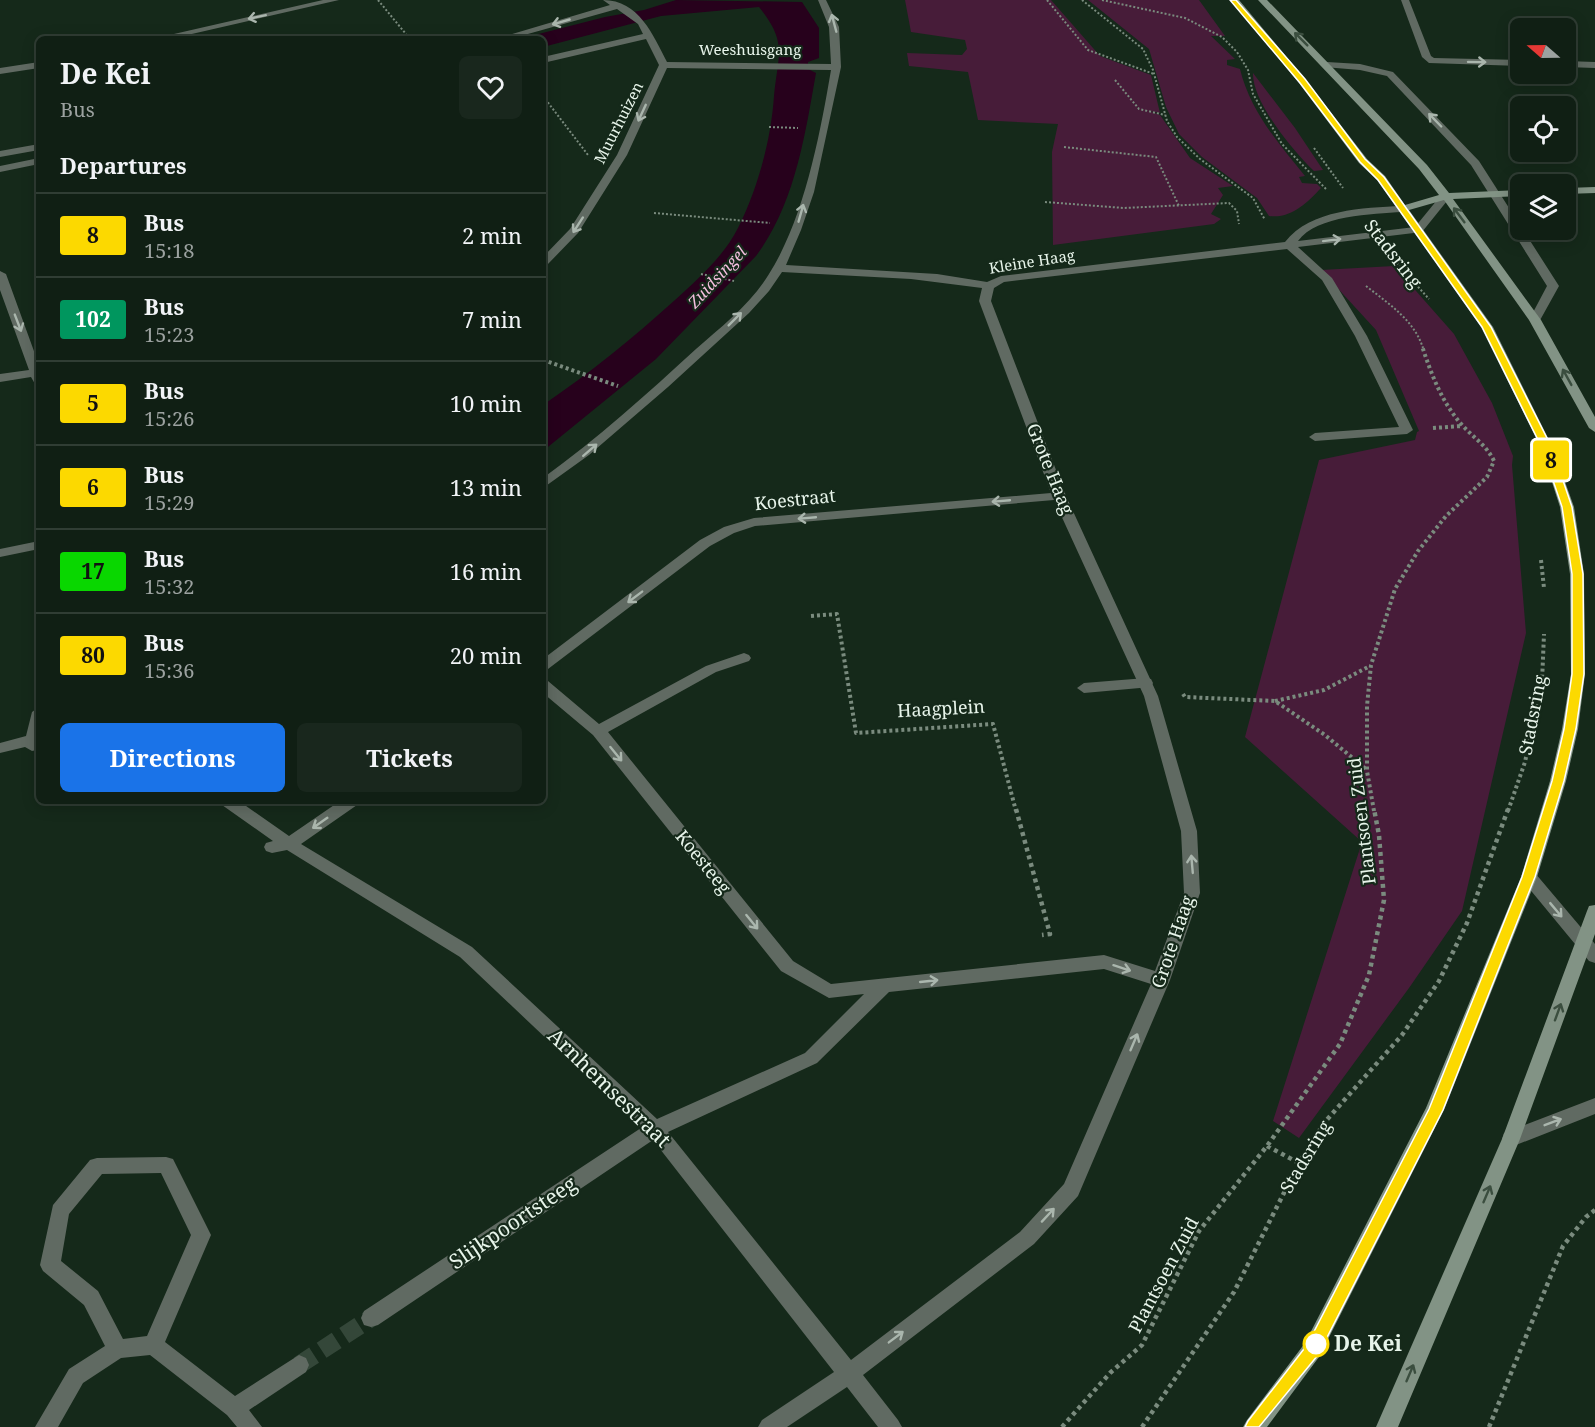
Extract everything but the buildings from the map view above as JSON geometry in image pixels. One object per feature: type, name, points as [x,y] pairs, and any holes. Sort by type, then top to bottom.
[{"type":"main road","name":"Stadsring","points":[[1234,0],[1302,81],[1362,161],[1381,178],[1486,327],[1547,448],[1567,507],[1577,574],[1578,674],[1570,729],[1558,781],[1529,877],[1435,1110],[1312,1350],[1254,1427]]},
{"type":"main road","points":[[1262,0],[1423,167],[1446,196],[1535,320],[1595,428]]},
{"type":"main road","points":[[1576,191],[1595,190]]},
{"type":"main road","points":[[1446,196],[1510,193]]},
{"type":"main road","name":"Stadsring","points":[[1402,209],[1446,196]]},
{"type":"main road","points":[[1387,1427],[1511,1139],[1589,949],[1595,911]]},
{"type":"street","points":[[172,36],[335,0]]},
{"type":"street","points":[[607,0],[632,13],[642,23],[664,65]]},
{"type":"street","points":[[546,482],[580,458],[650,398],[731,323],[764,289],[780,268],[798,225],[824,129],[836,67],[837,32],[831,13],[822,0]]},
{"type":"street","points":[[1405,0],[1427,57],[1432,61],[1510,63]]},
{"type":"street","points":[[511,36],[617,6]]},
{"type":"street","points":[[546,59],[648,36]]},
{"type":"street","points":[[1576,64],[1595,64]]},
{"type":"street","points":[[0,71],[36,65]]},
{"type":"street","name":"Weeshuisgang","points":[[664,65],[836,67]]},
{"type":"street","name":"Muurhuizen","points":[[546,260],[574,231],[622,155],[664,65]]},
{"type":"street","points":[[1327,65],[1360,67],[1390,74],[1470,156],[1553,286],[1544,299],[1535,320]]},
{"type":"street","points":[[0,154],[36,148]]},
{"type":"street","points":[[0,169],[36,162]]},
{"type":"street","name":"Stadsring","points":[[1418,230],[1446,196]]},
{"type":"street","points":[[1315,437],[1407,430],[1361,336],[1326,278],[1289,245],[1293,236],[1312,226],[1344,215],[1402,209]]},
{"type":"street","name":"Kleine Haag","points":[[780,268],[824,273],[957,279],[989,286],[1001,279],[1418,230]]},
{"type":"street","points":[[0,274],[36,370]]},
{"type":"street","name":"Grote Haag","points":[[769,1427],[850,1373],[1027,1238],[1071,1190],[1161,980],[1192,893],[1193,875],[1189,831],[1148,689],[1059,496],[985,302],[989,286]]},
{"type":"street","points":[[0,378],[36,375]]},
{"type":"street","name":"Koestraat","points":[[546,664],[705,543],[729,530],[754,522],[1059,496]]},
{"type":"street","points":[[0,553],[36,546]]},
{"type":"street","points":[[598,731],[711,669],[744,658]]},
{"type":"street","name":"Koesteeg","points":[[546,688],[598,731],[787,966],[829,991],[1104,962],[1161,980]]},
{"type":"street","points":[[1084,688],[1148,689]]},
{"type":"street","points":[[0,748],[34,741]]},
{"type":"street","name":"Arnhemsestraat","points":[[231,804],[280,846],[466,952],[655,1129],[891,1427]]},
{"type":"street","points":[[280,846],[346,804]]},
{"type":"street","points":[[1529,877],[1589,949]]},
{"type":"street","points":[[655,1129],[811,1058],[885,985]]},
{"type":"street","points":[[1511,1139],[1595,1106]]},
{"type":"street","name":"Slijkpoortsteeg","points":[[371,1318],[655,1129]]},
{"type":"street","points":[[118,1349],[91,1298],[50,1265],[60,1211],[97,1166],[166,1165],[201,1235],[153,1346]]},
{"type":"street","points":[[46,1427],[76,1376],[118,1349],[153,1346],[234,1408],[250,1427]]},
{"type":"street","points":[[234,1408],[299,1365]]},
{"type":"path","points":[[378,0],[408,36]]},
{"type":"path","points":[[1047,0],[1088,50],[1155,74]]},
{"type":"path","points":[[1082,0],[1143,49],[1155,74],[1165,115],[1177,136],[1191,152],[1253,198],[1264,223]]},
{"type":"path","points":[[1101,0],[1184,18],[1213,31],[1223,39],[1249,72],[1249,86],[1287,152],[1316,176],[1326,189]]},
{"type":"path","points":[[1226,33],[1248,60]]},
{"type":"path","points":[[1114,80],[1139,109],[1165,115]]},
{"type":"path","points":[[546,100],[606,180]]},
{"type":"path","points":[[769,128],[799,128]]},
{"type":"path","name":"Stadsring","points":[[1313,146],[1360,212]]},
{"type":"path","points":[[1064,147],[1156,158],[1179,206]]},
{"type":"path","points":[[1045,202],[1124,208],[1229,203],[1237,211],[1240,228]]},
{"type":"path","points":[[654,213],[777,224]]},
{"type":"path","name":"Stadsring","points":[[1375,234],[1390,256],[1434,304]]},
{"type":"path","name":"Plantsoen Zuid","points":[[1062,1427],[1110,1373],[1142,1346],[1199,1231],[1267,1146],[1340,1044],[1368,975],[1384,900],[1379,835],[1367,771],[1367,706],[1371,665],[1395,589],[1418,551],[1446,516],[1487,477],[1494,461],[1489,450],[1463,426],[1442,398],[1431,374],[1418,333],[1398,311],[1371,289],[1328,266],[1314,267]]},
{"type":"path","points":[[701,274],[735,282]]},
{"type":"path","points":[[546,361],[624,389]]},
{"type":"path","points":[[1540,554],[1545,597]]},
{"type":"path","name":"Haagplein","points":[[811,616],[837,614],[856,733],[993,724],[1050,934]]},
{"type":"path","name":"Stadsring","points":[[1142,1427],[1234,1292],[1299,1163],[1324,1124],[1402,1035],[1438,981],[1467,923],[1525,762],[1542,682],[1544,629]]},
{"type":"path","points":[[1180,687],[1185,697],[1275,701],[1324,690],[1371,665]]},
{"type":"path","points":[[1275,701],[1325,735],[1367,771]]},
{"type":"path","points":[[1267,1146],[1299,1163]]},
{"type":"path","points":[[1489,1427],[1563,1246],[1586,1217],[1595,1210]]},
{"type":"shaded area","points":[[905,0],[1051,0],[1100,56],[1151,75],[1160,113],[1149,111],[1160,115],[1190,158],[1233,186],[1218,188],[1223,195],[1211,214],[1221,219],[1214,224],[1053,245],[1052,152],[1058,124],[978,120],[968,72],[909,66],[907,53],[962,55],[967,49],[965,40],[911,32]]},
{"type":"shaded area","points":[[1088,0],[1199,0],[1225,36],[1211,36],[1235,59],[1227,60],[1227,65],[1240,69],[1258,113],[1305,176],[1299,177],[1302,183],[1317,184],[1321,188],[1298,209],[1284,215],[1269,216],[1257,198],[1202,157],[1179,134],[1166,107],[1149,49]]},
{"type":"shaded area","points":[[1253,73],[1295,128],[1323,170],[1314,171],[1276,126],[1259,98]]},
{"type":"shaded area","points":[[1394,266],[1454,334],[1492,403],[1513,456],[1526,633],[1462,911],[1409,988],[1299,1138],[1273,1121],[1362,842],[1245,737],[1319,460],[1415,440],[1419,431],[1376,330],[1321,270]]},
{"type":"water","name":"Zuidsingel","points":[[676,0],[802,2],[819,28],[819,58],[808,62],[808,69],[816,73],[802,144],[789,192],[780,214],[756,256],[656,359],[546,449],[546,403],[627,341],[710,267],[738,228],[752,197],[767,147],[779,49],[774,30],[759,7],[661,16],[546,46],[546,36],[531,36],[605,17],[644,10]]},
{"type":"tunnel","points":[[299,1365],[371,1318]]},
{"type":"bus line","name":"8","points":[[1234,0],[1302,81],[1362,161],[1381,178],[1486,327],[1547,448],[1567,507],[1577,574],[1578,674],[1570,729],[1558,781],[1529,877],[1435,1110],[1312,1350],[1254,1427]]},
{"type":"place","name":"De Kei","points":[[1316,1344]]}]
